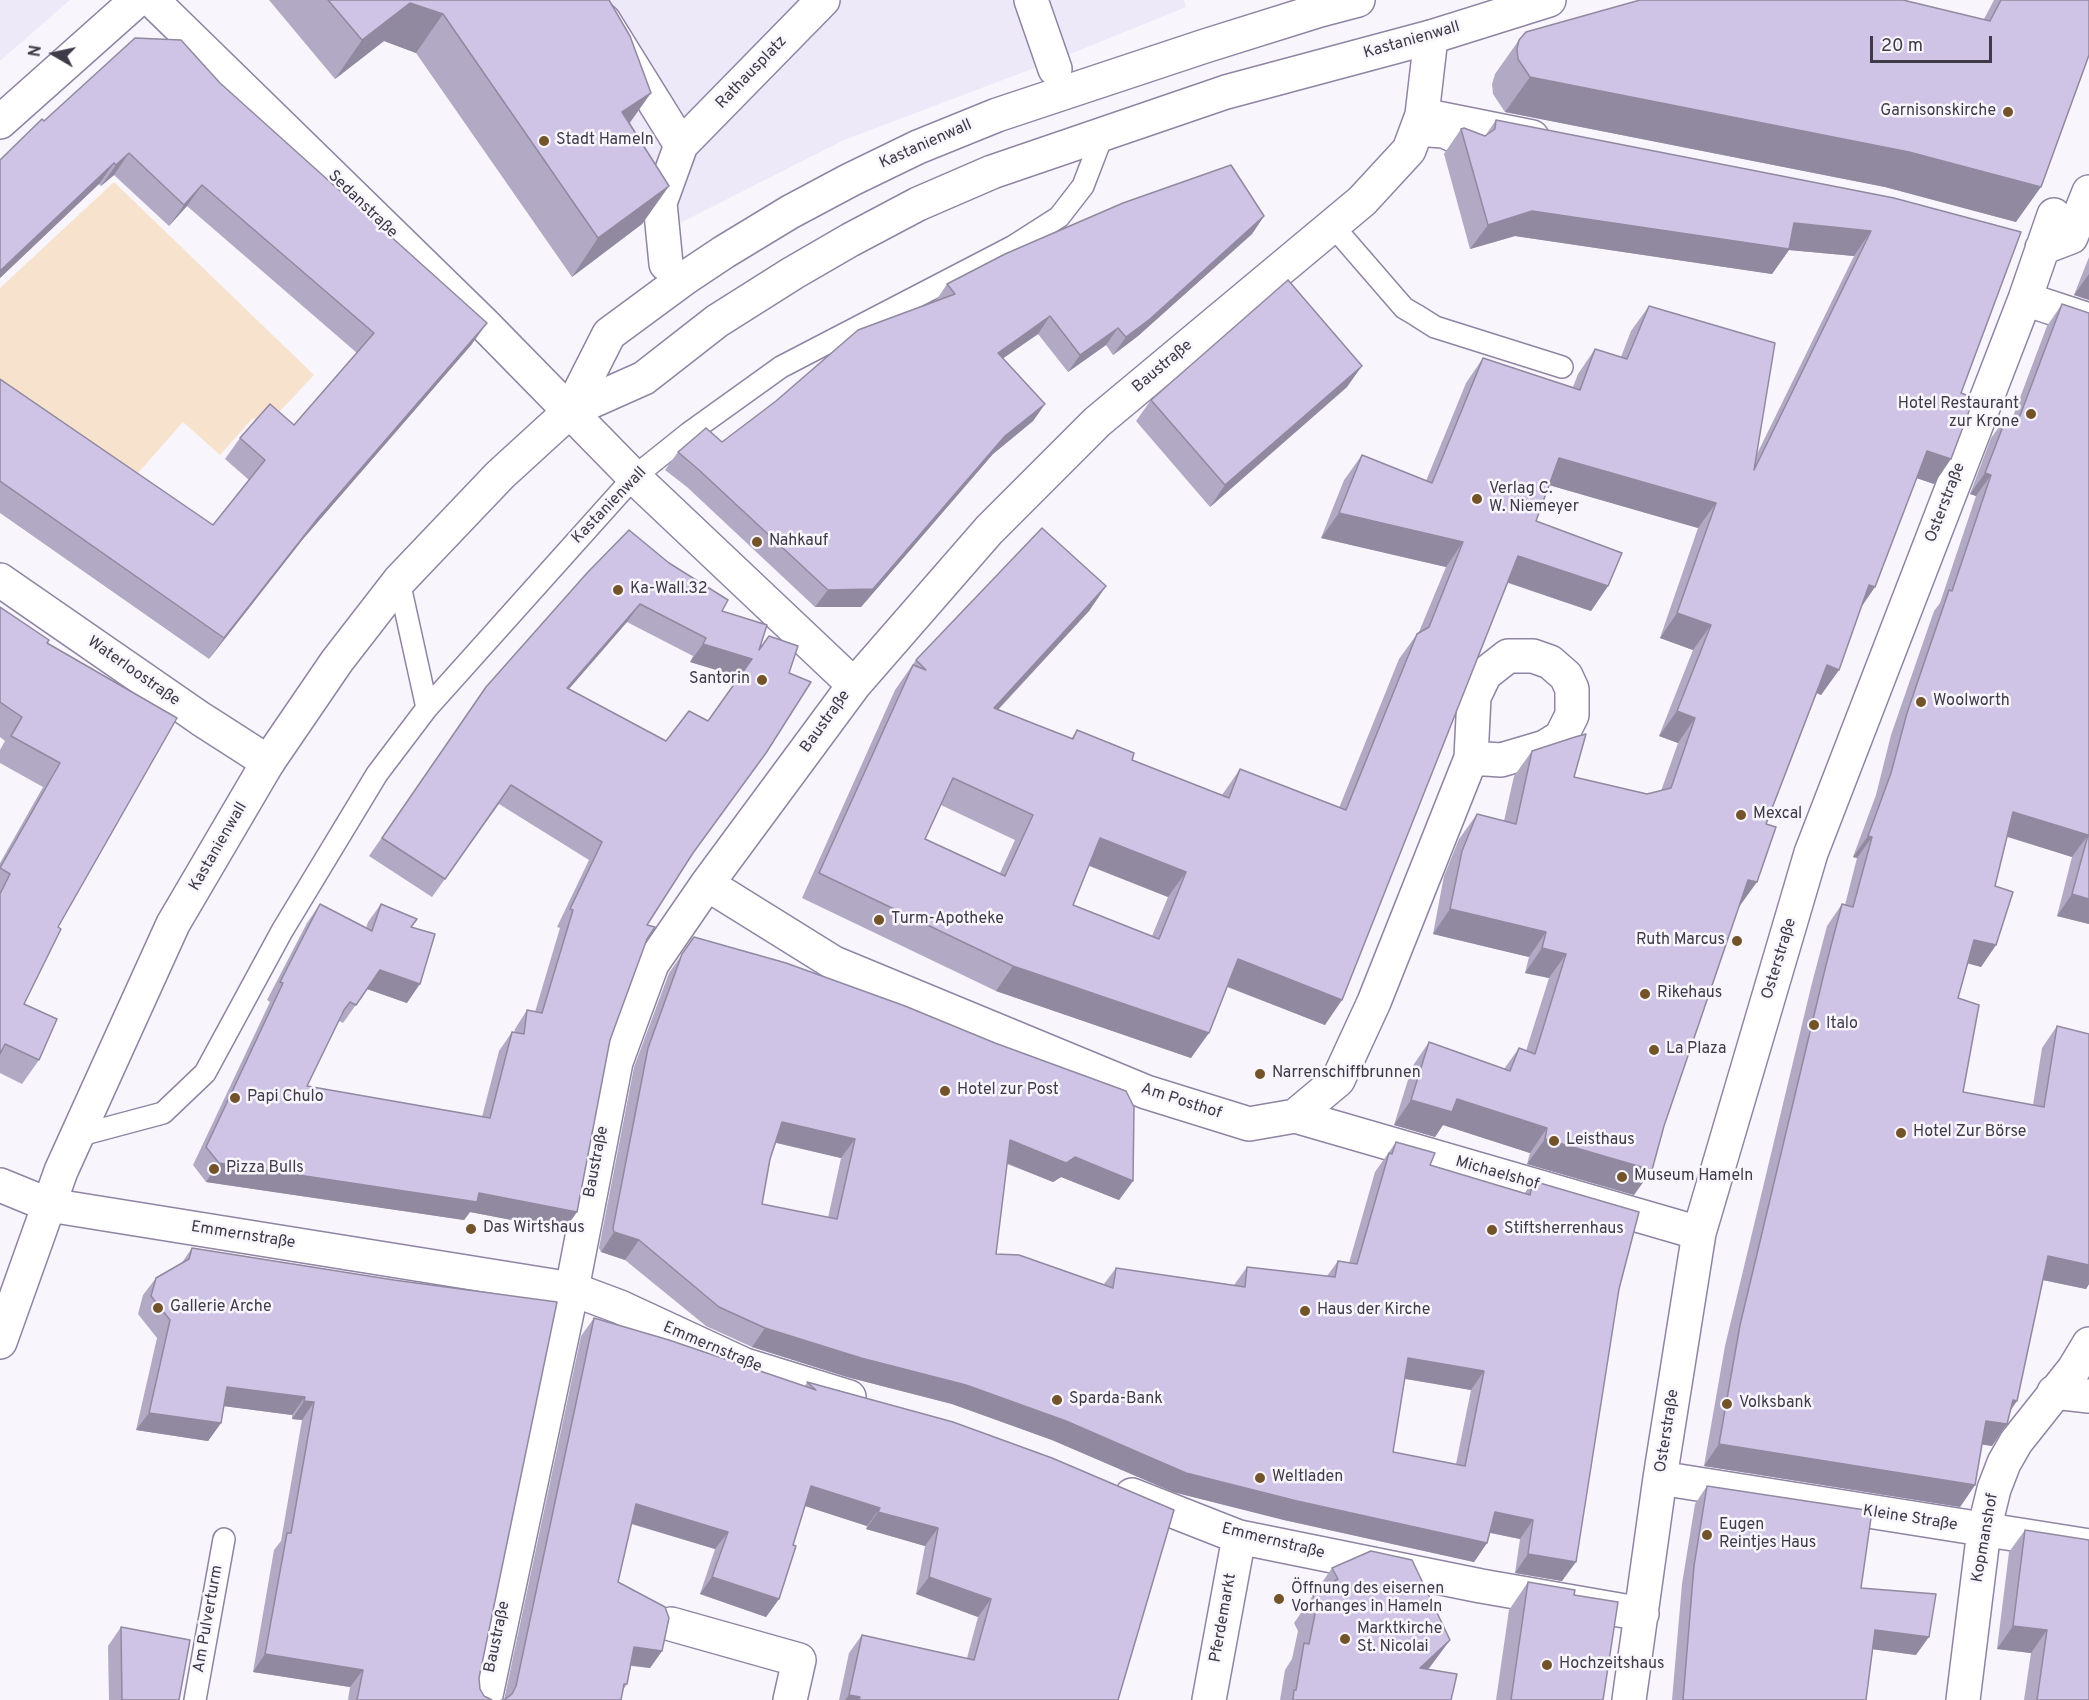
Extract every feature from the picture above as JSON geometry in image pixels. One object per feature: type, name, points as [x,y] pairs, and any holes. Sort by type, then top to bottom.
[{"type":"street","points":[[581,0],[604,21],[681,146]]},
{"type":"street","name":"Rathausplatz","points":[[666,264],[660,203],[681,146],[823,0]]},
{"type":"street","points":[[1031,0],[1055,69]]},
{"type":"street","name":"Kastanienwall","points":[[570,411],[609,334],[724,252],[790,212],[850,180],[918,147],[997,115],[1205,46],[1358,0]]},
{"type":"street","name":"Kastanienwall","points":[[0,1342],[49,1205],[77,1136],[173,924],[268,762],[337,661],[399,581],[500,475],[570,411],[644,378],[717,321],[793,273],[918,204],[992,172],[1226,92],[1431,37],[1549,0]]},
{"type":"street","points":[[0,122],[153,2]]},
{"type":"street","name":"Sedanstraße","points":[[153,2],[484,324],[570,411]]},
{"type":"street","name":"Baustraße","points":[[485,1700],[572,1289],[616,1062],[652,964],[707,884],[854,685],[989,530],[1097,422],[1362,201],[1409,150],[1418,125],[1431,37]]},
{"type":"street","points":[[1418,125],[1564,143]]},
{"type":"street","points":[[2030,245],[2071,237],[2089,192]]},
{"type":"street","name":"Osterstraße","points":[[1629,1700],[1660,1478],[1699,1233],[1811,853],[2025,299],[2030,245],[2054,215]]},
{"type":"street","points":[[2025,299],[2089,320]]},
{"type":"street","name":"Baustraße","points":[[570,411],[634,477],[854,685]]},
{"type":"street","name":"Waterloostraße","points":[[0,580],[201,719],[268,762]]},
{"type":"street","points":[[1295,1116],[1338,1080],[1374,1002],[1472,758]]},
{"type":"street","name":"Am Posthof","points":[[707,884],[834,963],[1146,1092],[1249,1124],[1295,1116]]},
{"type":"street","name":"Michaelshof","points":[[1295,1116],[1699,1233]]},
{"type":"street","name":"Emmernstraße","points":[[0,1185],[49,1205],[572,1289],[620,1307],[745,1365],[877,1404]]},
{"type":"street","name":"Kopmanshof","points":[[1963,1700],[1984,1530],[1994,1489],[2004,1463],[2016,1442],[2074,1369],[2089,1344]]},
{"type":"street","points":[[2054,1392],[2089,1396]]},
{"type":"street","name":"Kleine Straße","points":[[1660,1478],[2089,1546]]},
{"type":"street","name":"Emmernstraße","points":[[1101,1481],[1167,1510],[1239,1537],[1481,1586],[1642,1614]]},
{"type":"street","name":"Pferdemarkt","points":[[1209,1700],[1239,1537]]},
{"type":"street","points":[[671,1624],[799,1660],[790,1700]]},
{"type":"lane","points":[[1418,125],[1466,148]]},
{"type":"lane","name":"Kastanienwall","points":[[77,1136],[163,1113],[205,1073],[282,931],[371,784],[427,708],[634,477],[689,433],[781,367],[1012,248],[1059,217],[1083,186],[1103,134]]},
{"type":"lane","points":[[1333,226],[1404,308],[1435,327],[1562,367]]},
{"type":"lane","points":[[399,581],[427,708]]},
{"type":"lane","name":"Am Pulverturm","points":[[195,1700],[224,1539]]},
{"type":"shaded area","points":[[0,0],[70,0],[0,61]]},
{"type":"shaded area","points":[[552,0],[1184,0],[1186,7],[1053,61],[844,140],[676,225]]},
{"type":"shaded area","points":[[114,182],[314,375],[264,428],[253,418],[220,455],[183,422],[123,490],[0,405],[0,288]]},
{"type":"building","points":[[328,0],[609,0],[630,36],[651,93],[622,112],[669,186],[598,238],[443,14],[410,3],[362,40]]},
{"type":"building","points":[[1640,0],[1903,0],[1990,21],[2001,0],[2089,0],[2089,55],[2041,187],[1909,152],[1530,77],[1518,59],[1519,40],[1526,32]]},
{"type":"building","points":[[135,38],[181,40],[220,83],[487,323],[318,518],[224,638],[0,481],[0,379],[213,525],[265,460],[240,438],[270,404],[294,425],[374,333],[202,185],[184,205],[129,153],[116,165],[114,163],[0,271],[0,160],[42,119],[44,121]]},
{"type":"building","points":[[1496,120],[1894,198],[2021,232],[1961,393],[1974,398],[1951,459],[1927,451],[1875,587],[1869,585],[1839,670],[1827,665],[1766,824],[1776,827],[1757,882],[1748,880],[1664,1126],[1652,1170],[1545,1139],[1547,1128],[1457,1099],[1452,1112],[1411,1100],[1429,1042],[1510,1071],[1519,1048],[1535,1054],[1566,954],[1542,948],[1546,932],[1450,909],[1462,851],[1477,814],[1516,824],[1532,751],[1586,734],[1574,777],[1647,794],[1671,788],[1695,718],[1677,711],[1711,625],[1677,613],[1716,503],[1559,458],[1536,521],[1622,553],[1608,586],[1518,556],[1342,1000],[1238,959],[1209,1033],[1013,966],[819,873],[913,665],[926,670],[916,660],[1042,528],[1106,586],[994,708],[1073,739],[1077,730],[1134,753],[1132,760],[1229,798],[1240,769],[1346,810],[1417,634],[1429,627],[1463,542],[1339,513],[1362,455],[1432,483],[1483,358],[1580,390],[1595,349],[1627,359],[1649,306],[1775,343],[1754,470],[1871,231],[1794,223],[1789,249],[1532,211],[1488,225],[1461,129],[1485,136],[1495,129]],"holes":[[[953,778],[1033,815],[1005,876],[925,839]],[[1100,838],[1186,872],[1159,939],[1073,905]]]},
{"type":"building","points":[[1231,165],[1264,216],[1150,319],[1126,337],[1118,328],[1080,355],[1050,316],[998,353],[1045,404],[1005,436],[873,589],[828,590],[678,452],[706,428],[722,442],[776,401],[858,330],[955,294],[947,284],[1005,254],[1123,203]]},
{"type":"building","points":[[1288,280],[1362,366],[1225,485],[1151,400]]},
{"type":"building","points":[[2062,304],[2089,313],[2089,899],[2072,894],[2088,835],[2013,812],[1995,886],[2013,892],[1996,945],[1974,940],[1958,998],[1979,1005],[1963,1092],[2044,1107],[2057,1026],[2089,1034],[2089,1265],[2048,1256],[2017,1401],[2013,1400],[2007,1424],[1986,1421],[1975,1485],[1719,1444],[1740,1325],[1842,904],[1853,907],[1872,837],[1868,836],[1891,773],[1907,713],[1949,590],[1952,591],[1991,475],[1985,473],[2007,416],[2018,421]]},
{"type":"building","points":[[629,530],[669,563],[728,600],[722,611],[767,625],[759,650],[769,636],[798,646],[789,673],[811,682],[766,753],[693,853],[647,925],[655,927],[647,939],[610,1040],[577,1212],[479,1193],[477,1202],[219,1163],[206,1147],[283,983],[280,982],[320,904],[372,931],[381,904],[417,919],[411,927],[435,934],[420,984],[380,970],[356,1005],[350,1002],[307,1086],[490,1118],[512,1032],[524,1034],[527,1010],[542,1013],[573,910],[570,909],[602,842],[511,785],[445,879],[382,838],[486,687],[587,573]],"holes":[[[640,604],[706,638],[703,644],[752,659],[708,721],[689,711],[666,741],[567,688]]]},
{"type":"building","points":[[0,607],[49,640],[47,643],[177,718],[58,927],[61,929],[24,1004],[57,1019],[39,1060],[5,1044],[0,1054],[0,894],[10,874],[0,868],[60,763],[11,736],[22,717],[0,702]]},
{"type":"building","points":[[694,937],[786,963],[1126,1091],[1134,1107],[1133,1181],[1075,1157],[1066,1163],[1010,1140],[996,1254],[1019,1255],[1113,1288],[1116,1268],[1245,1287],[1247,1267],[1335,1277],[1338,1261],[1357,1264],[1389,1153],[1392,1154],[1396,1142],[1435,1153],[1430,1165],[1530,1195],[1533,1181],[1639,1212],[1619,1289],[1576,1562],[1528,1554],[1533,1520],[1495,1512],[1487,1543],[1297,1501],[1186,1473],[1066,1421],[966,1385],[861,1358],[765,1328],[719,1307],[639,1240],[614,1232],[613,1228],[648,1048],[682,954]],"holes":[[[782,1122],[855,1139],[837,1219],[762,1204],[770,1159]],[[1408,1358],[1484,1371],[1465,1466],[1393,1452]]]},
{"type":"building","points":[[192,1248],[394,1280],[557,1302],[479,1678],[480,1689],[484,1696],[492,1700],[357,1700],[363,1670],[265,1654],[287,1533],[291,1533],[314,1402],[304,1401],[305,1397],[227,1387],[221,1423],[149,1413],[170,1320],[151,1296],[156,1278],[189,1259]]},
{"type":"building","points":[[594,1318],[669,1340],[816,1390],[807,1382],[953,1422],[1052,1458],[1174,1510],[1118,1700],[859,1700],[860,1697],[849,1695],[862,1635],[974,1660],[991,1599],[929,1577],[938,1528],[878,1512],[880,1508],[811,1486],[793,1545],[796,1546],[779,1599],[712,1577],[728,1532],[636,1504],[618,1582],[665,1607],[669,1618],[662,1651],[634,1647],[627,1684],[624,1684],[621,1700],[504,1700],[512,1694],[516,1686]]},
{"type":"building","points":[[1707,1486],[1872,1511],[1861,1588],[1936,1594],[1929,1637],[1875,1630],[1866,1700],[1683,1700],[1694,1566]]},
{"type":"building","points":[[2025,1530],[2089,1540],[2089,1700],[2037,1700],[2047,1630],[2013,1626]]},
{"type":"building","name":"Marktkirche St. Nicolai","points":[[1371,1551],[1412,1560],[1450,1640],[1420,1668],[1457,1674],[1451,1700],[1293,1700],[1304,1643],[1309,1644],[1317,1604],[1313,1595],[1338,1579],[1332,1568]]},
{"type":"building","points":[[1528,1582],[1575,1590],[1574,1595],[1618,1602],[1603,1700],[1511,1700]]},
{"type":"building","points":[[121,1627],[190,1640],[179,1700],[122,1700]]},
{"type":"place","name":"Garnisonskirche","points":[[2008,112]]},
{"type":"place","name":"Stadt Hameln","points":[[544,141]]},
{"type":"place","name":"Hotel Restaurant zur Krone","points":[[2031,414]]},
{"type":"place","name":"Verlag C. W. Niemeyer","points":[[1477,499]]},
{"type":"place","name":"Nahkauf","points":[[757,542]]},
{"type":"place","name":"Ka-Wall.32","points":[[618,590]]},
{"type":"place","name":"Santorin","points":[[762,680]]},
{"type":"place","name":"Woolworth","points":[[1921,702]]},
{"type":"place","name":"Mexcal","points":[[1741,815]]},
{"type":"place","name":"Turm-Apotheke","points":[[879,920]]},
{"type":"place","name":"Ruth Marcus","points":[[1737,941]]},
{"type":"place","name":"Rikehaus","points":[[1645,994]]},
{"type":"place","name":"Italo","points":[[1814,1025]]},
{"type":"place","name":"La Plaza","points":[[1654,1050]]},
{"type":"place","name":"Narrenschiffbrunnen","points":[[1260,1074]]},
{"type":"place","name":"Hotel zur Post","points":[[945,1091]]},
{"type":"place","name":"Papi Chulo","points":[[235,1098]]},
{"type":"place","name":"Hotel Zur Börse","points":[[1901,1133]]},
{"type":"place","name":"Leisthaus","points":[[1554,1141]]},
{"type":"place","name":"Pizza Bulls","points":[[214,1169]]},
{"type":"place","name":"Museum Hameln","points":[[1622,1177]]},
{"type":"place","name":"Das Wirtshaus","points":[[471,1229]]},
{"type":"place","name":"Stiftsherrenhaus","points":[[1492,1230]]},
{"type":"place","name":"Gallerie Arche","points":[[158,1308]]},
{"type":"place","name":"Haus der Kirche","points":[[1305,1311]]},
{"type":"place","name":"Sparda-Bank","points":[[1057,1400]]},
{"type":"place","name":"Volksbank","points":[[1727,1404]]},
{"type":"place","name":"Weltladen","points":[[1260,1478]]},
{"type":"place","name":"Eugen Reintjes Haus","points":[[1707,1535]]},
{"type":"place","name":"Öffnung des eisernen Vorhanges in Hameln","points":[[1279,1599]]},
{"type":"place","name":"Marktkirche St. Nicolai","points":[[1345,1639]]},
{"type":"place","name":"Hochzeitshaus","points":[[1547,1665]]}]
